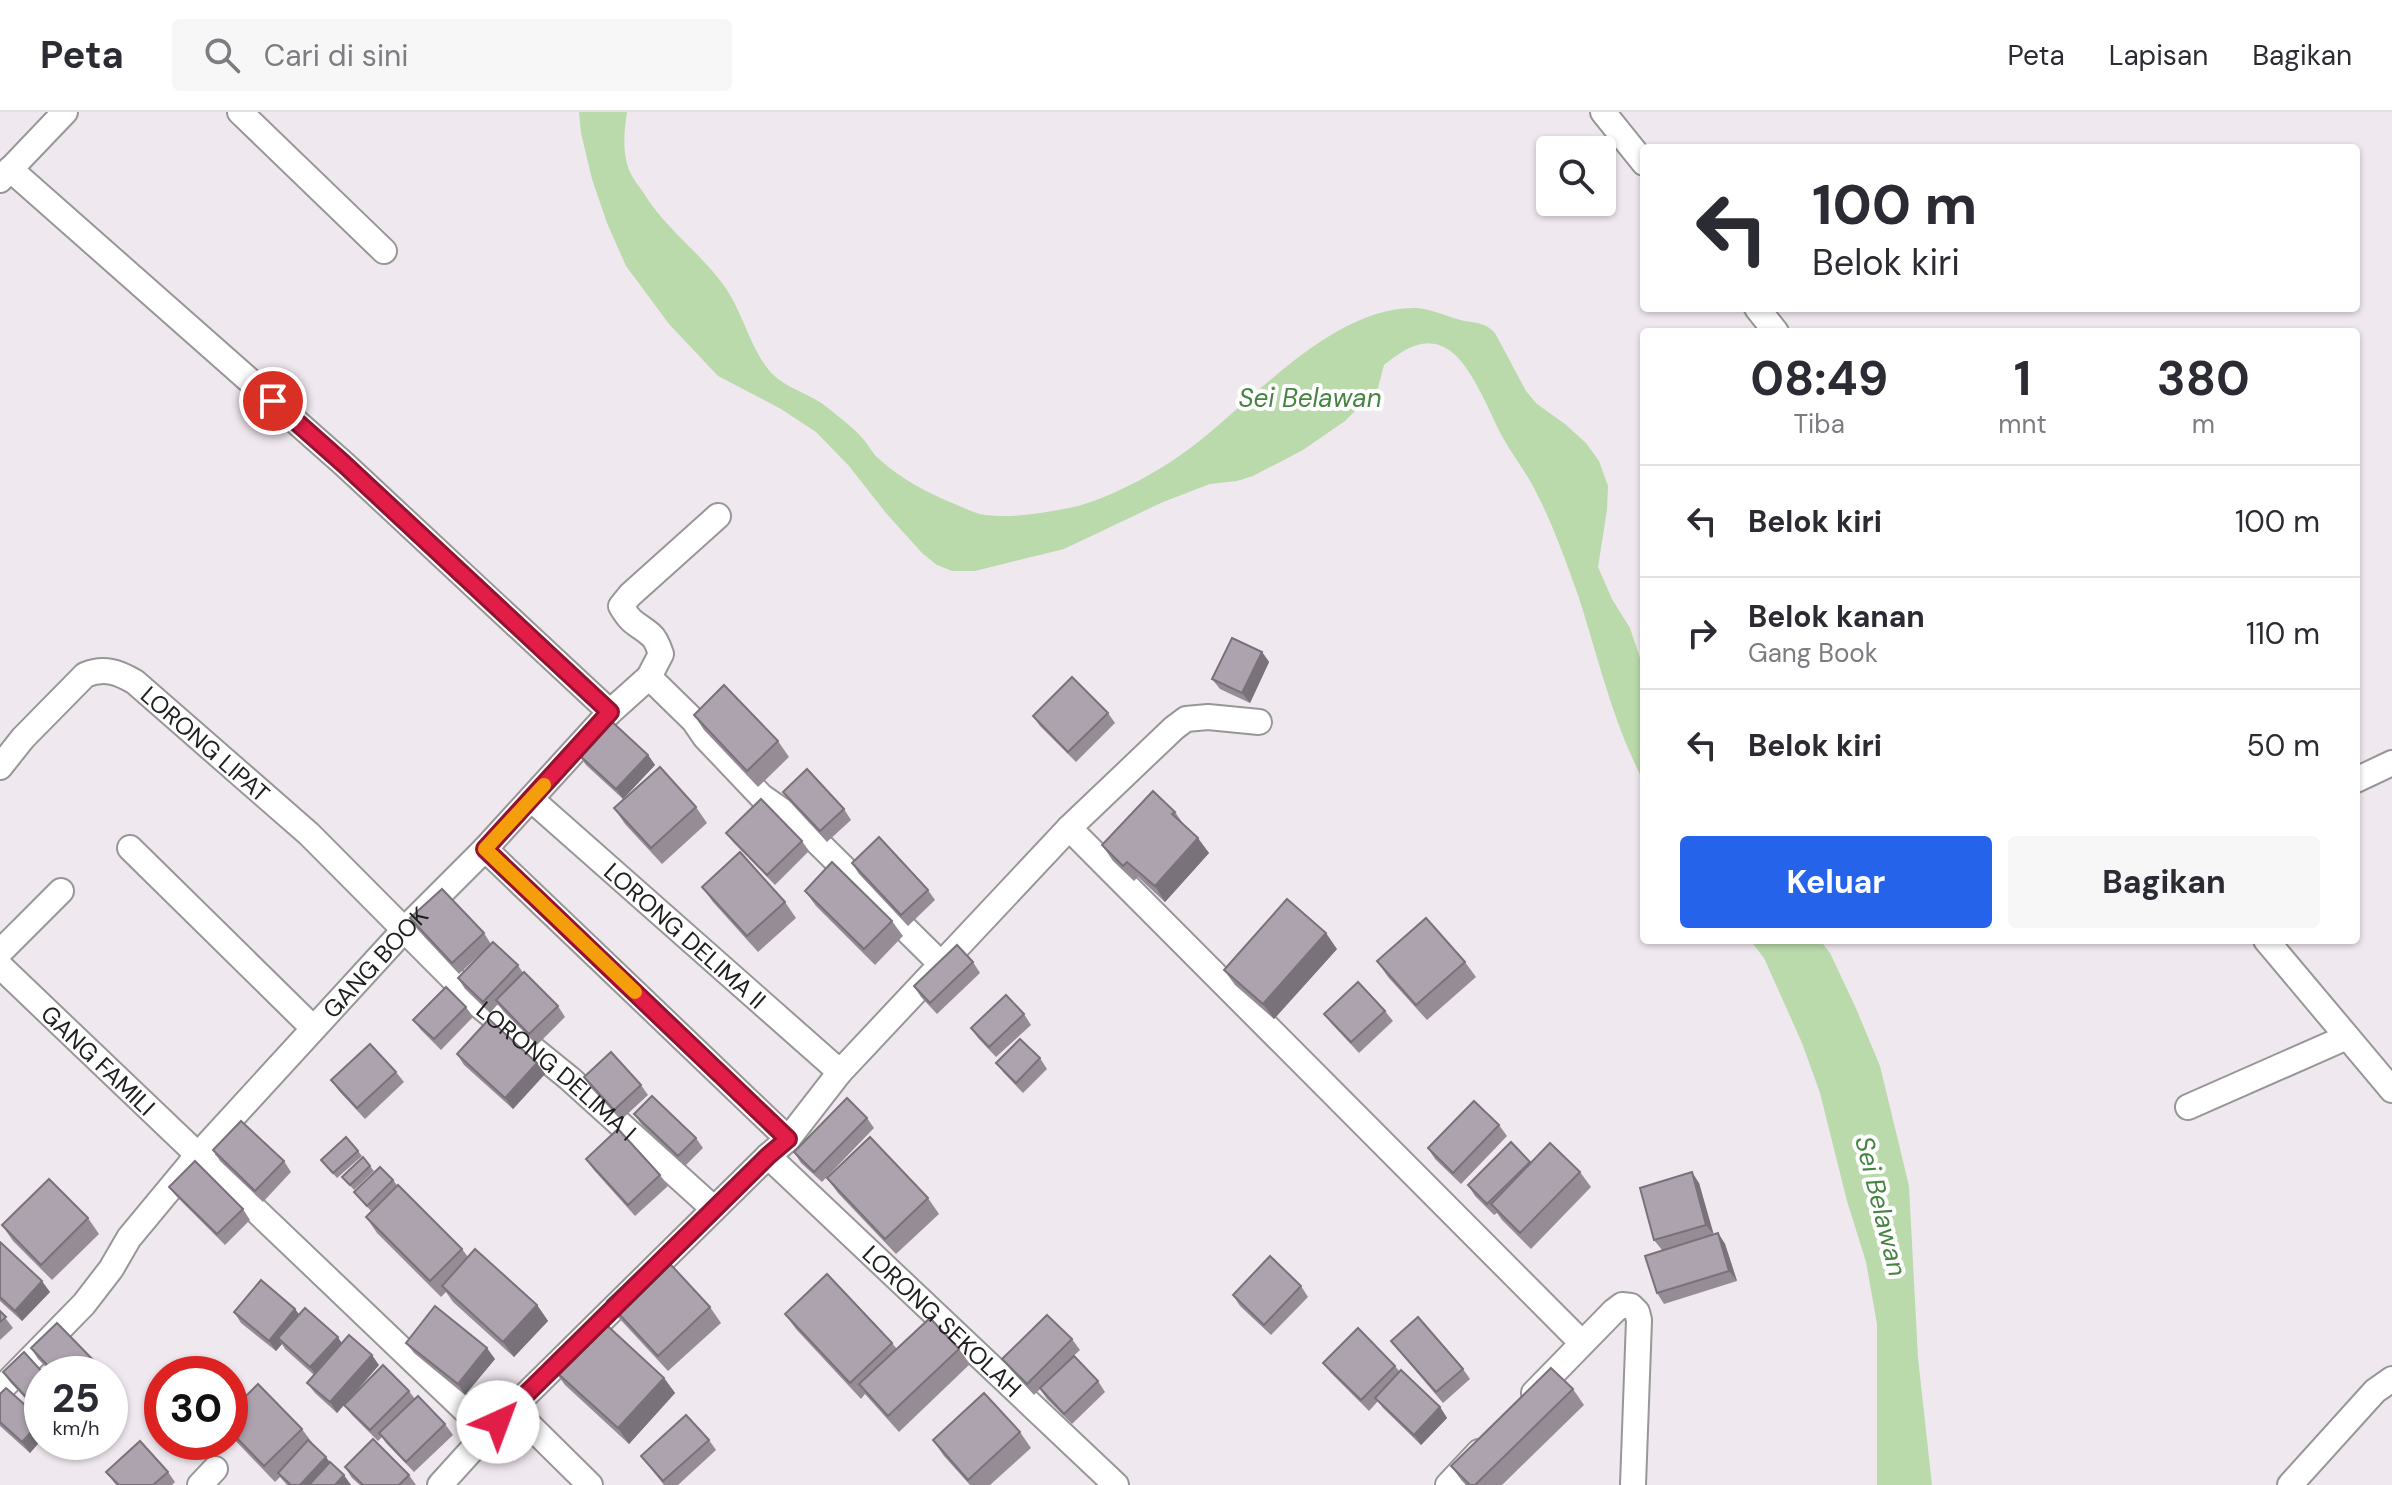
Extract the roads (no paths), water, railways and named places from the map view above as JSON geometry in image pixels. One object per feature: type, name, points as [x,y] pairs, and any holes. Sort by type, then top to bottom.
[{"type":"street","points":[[65,112],[5,174],[344,464],[610,712]]},
{"type":"street","points":[[240,112],[384,251]]},
{"type":"street","points":[[1603,112],[1640,158]]},
{"type":"street","points":[[1760,312],[1773,328]]},
{"type":"street","points":[[718,516],[621,606],[628,618],[653,636],[661,654],[649,677],[694,721],[705,737],[761,796],[794,819],[941,964]]},
{"type":"street","name":"LORONG LIPAT","points":[[0,767],[23,738],[85,675],[95,671],[116,671],[135,682],[309,834],[405,929]]},
{"type":"street","name":"GANG BOOK","points":[[0,1390],[84,1304],[111,1269],[129,1238],[197,1156],[313,1028],[485,849],[610,712],[649,677]]},
{"type":"street","points":[[440,1485],[511,1407],[788,1139],[840,1072],[1069,828],[1186,719],[1208,717],[1259,722]]},
{"type":"street","points":[[2360,778],[2392,763]]},
{"type":"street","name":"LORONG DELIMA II","points":[[531,799],[840,1072]]},
{"type":"street","points":[[1069,828],[1582,1343]]},
{"type":"street","points":[[130,848],[313,1028]]},
{"type":"street","points":[[485,849],[788,1139]]},
{"type":"street","points":[[0,952],[61,891]]},
{"type":"street","name":"LORONG DELIMA I","points":[[405,929],[480,1006],[569,1078],[714,1209]]},
{"type":"street","points":[[2269,944],[2392,1090]]},
{"type":"street","name":"GANG FAMILI","points":[[0,966],[488,1432]]},
{"type":"street","points":[[2188,1107],[2347,1037]]},
{"type":"street","name":"LORONG SEKOLAH","points":[[768,1156],[1116,1485]]},
{"type":"street","points":[[1520,1408],[1622,1305],[1631,1306],[1639,1320],[1633,1485]]},
{"type":"street","points":[[2290,1485],[2375,1391],[2392,1379]]},
{"type":"street","points":[[511,1407],[590,1485]]},
{"type":"street","points":[[1448,1485],[1499,1430]]},
{"type":"water","name":"Sei Belawan","points":[[579,112],[627,112],[625,150],[631,175],[651,205],[722,283],[761,359],[774,376],[828,408],[856,431],[877,457],[897,473],[936,496],[980,514],[1011,516],[1064,509],[1129,486],[1189,449],[1294,360],[1354,323],[1385,312],[1416,308],[1486,326],[1495,333],[1526,391],[1537,404],[1586,443],[1599,461],[1608,486],[1598,567],[1612,599],[1630,628],[1640,658],[1640,774],[1615,715],[1579,598],[1548,516],[1473,378],[1449,350],[1431,343],[1399,354],[1384,365],[1378,388],[1345,421],[1303,450],[1253,476],[1210,484],[1163,502],[1064,549],[975,571],[952,571],[937,565],[922,553],[849,466],[816,432],[781,409],[718,376],[669,324],[626,266],[592,179]]},
{"type":"water","name":"Sei Belawan","points":[[1753,944],[1823,944],[1855,1006],[1880,1066],[1909,1186],[1918,1358],[1932,1485],[1877,1485],[1877,1324],[1866,1262],[1820,1093],[1802,1043],[1764,958]]}]
